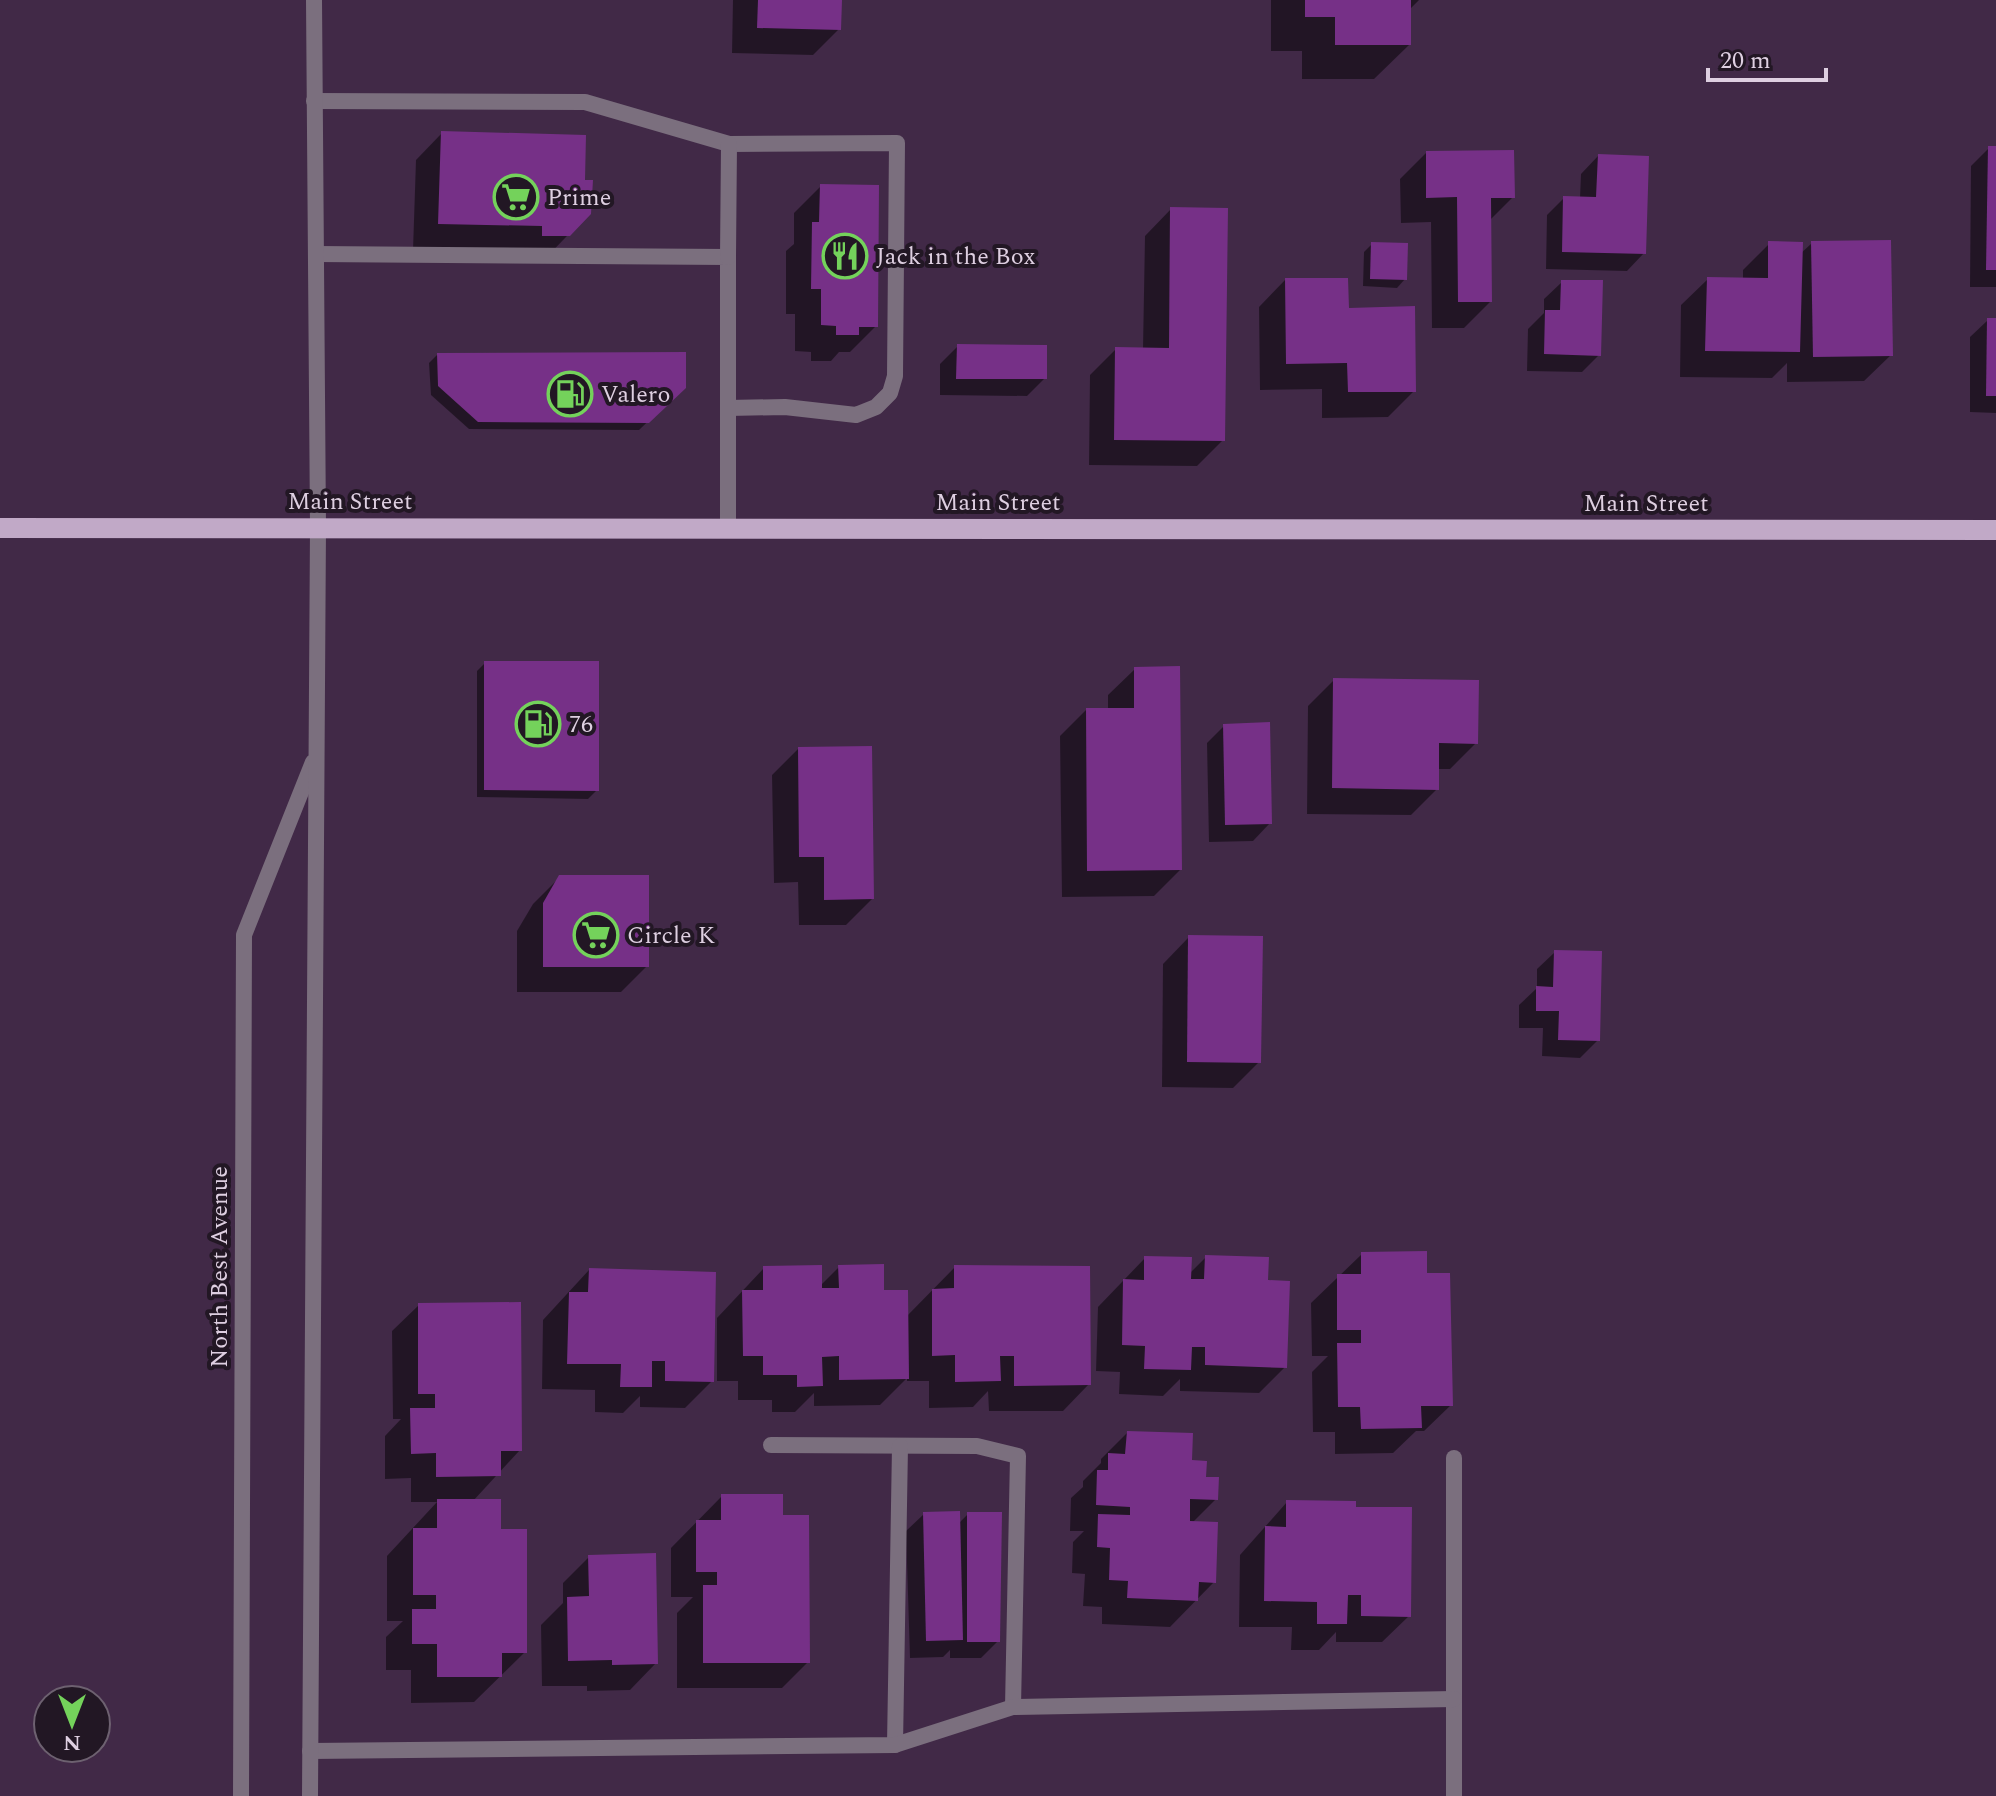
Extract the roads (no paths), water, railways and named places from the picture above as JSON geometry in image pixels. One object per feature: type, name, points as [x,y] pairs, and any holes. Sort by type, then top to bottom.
[{"type":"main road","name":"Main Street","points":[[0,528],[1996,530]]},
{"type":"street","name":"North Best Avenue","points":[[310,1796],[318,527],[314,0]]},
{"type":"street","points":[[314,101],[585,102],[729,144],[897,143],[895,376],[890,393],[876,407],[856,415],[785,407],[728,408]]},
{"type":"street","points":[[728,527],[729,144]]},
{"type":"street","points":[[316,254],[728,257]]},
{"type":"street","name":"North Best Avenue","points":[[241,1796],[244,935],[317,753]]},
{"type":"street","points":[[771,1445],[977,1446],[1018,1456],[1013,1707]]},
{"type":"street","points":[[895,1745],[900,1446]]},
{"type":"street","points":[[1454,1458],[1454,1796]]},
{"type":"street","points":[[310,1751],[895,1745],[1013,1707],[1454,1699]]},
{"type":"place","name":"Prime","points":[[516,197]]},
{"type":"place","name":"Jack in the Box","points":[[845,256]]},
{"type":"place","name":"Valero","points":[[570,394]]},
{"type":"place","name":"76","points":[[538,724]]},
{"type":"place","name":"Circle K","points":[[596,935]]}]
